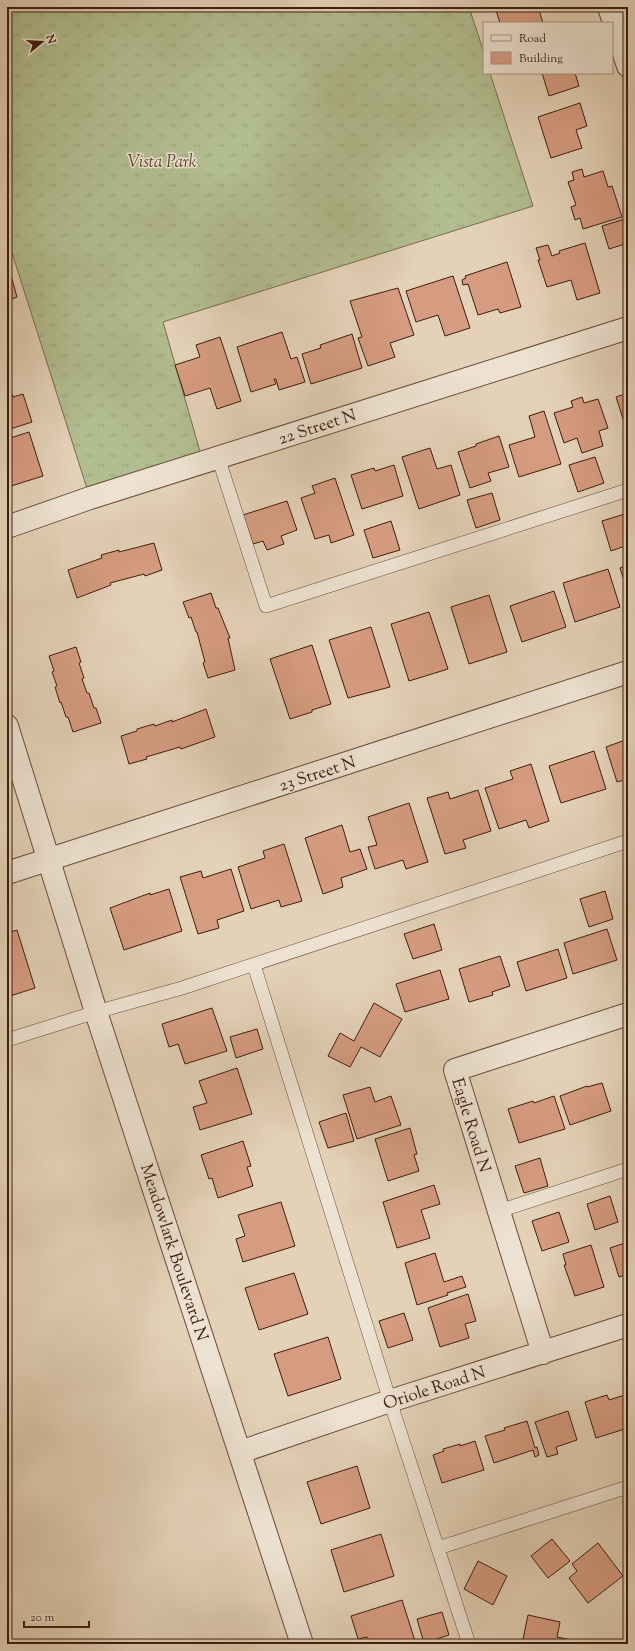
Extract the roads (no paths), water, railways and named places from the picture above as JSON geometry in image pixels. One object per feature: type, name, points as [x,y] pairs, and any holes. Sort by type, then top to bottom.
[{"type":"street","points":[[609,7],[628,66]]},
{"type":"street","name":"22 Street N","points":[[7,527],[90,498],[628,328]]},
{"type":"street","name":"23 Street N","points":[[7,874],[628,672]]},
{"type":"street","name":"Meadowlark Boulevard N","points":[[7,726],[96,1012],[302,1644]]},
{"type":"street","name":"Eagle Road N","points":[[543,1353],[454,1070],[628,1014]]},
{"type":"street","name":"Oriole Road N","points":[[240,1452],[390,1401],[628,1325]]},
{"type":"lane","points":[[218,457],[266,606],[628,490]]},
{"type":"lane","points":[[7,1040],[96,1012],[182,988],[628,842]]},
{"type":"lane","points":[[254,965],[390,1401],[470,1644]]},
{"type":"lane","points":[[499,1211],[628,1169]]},
{"type":"lane","points":[[438,1548],[628,1487]]},
{"type":"park label","name":"Vista Park","points":[[162,161]]}]
